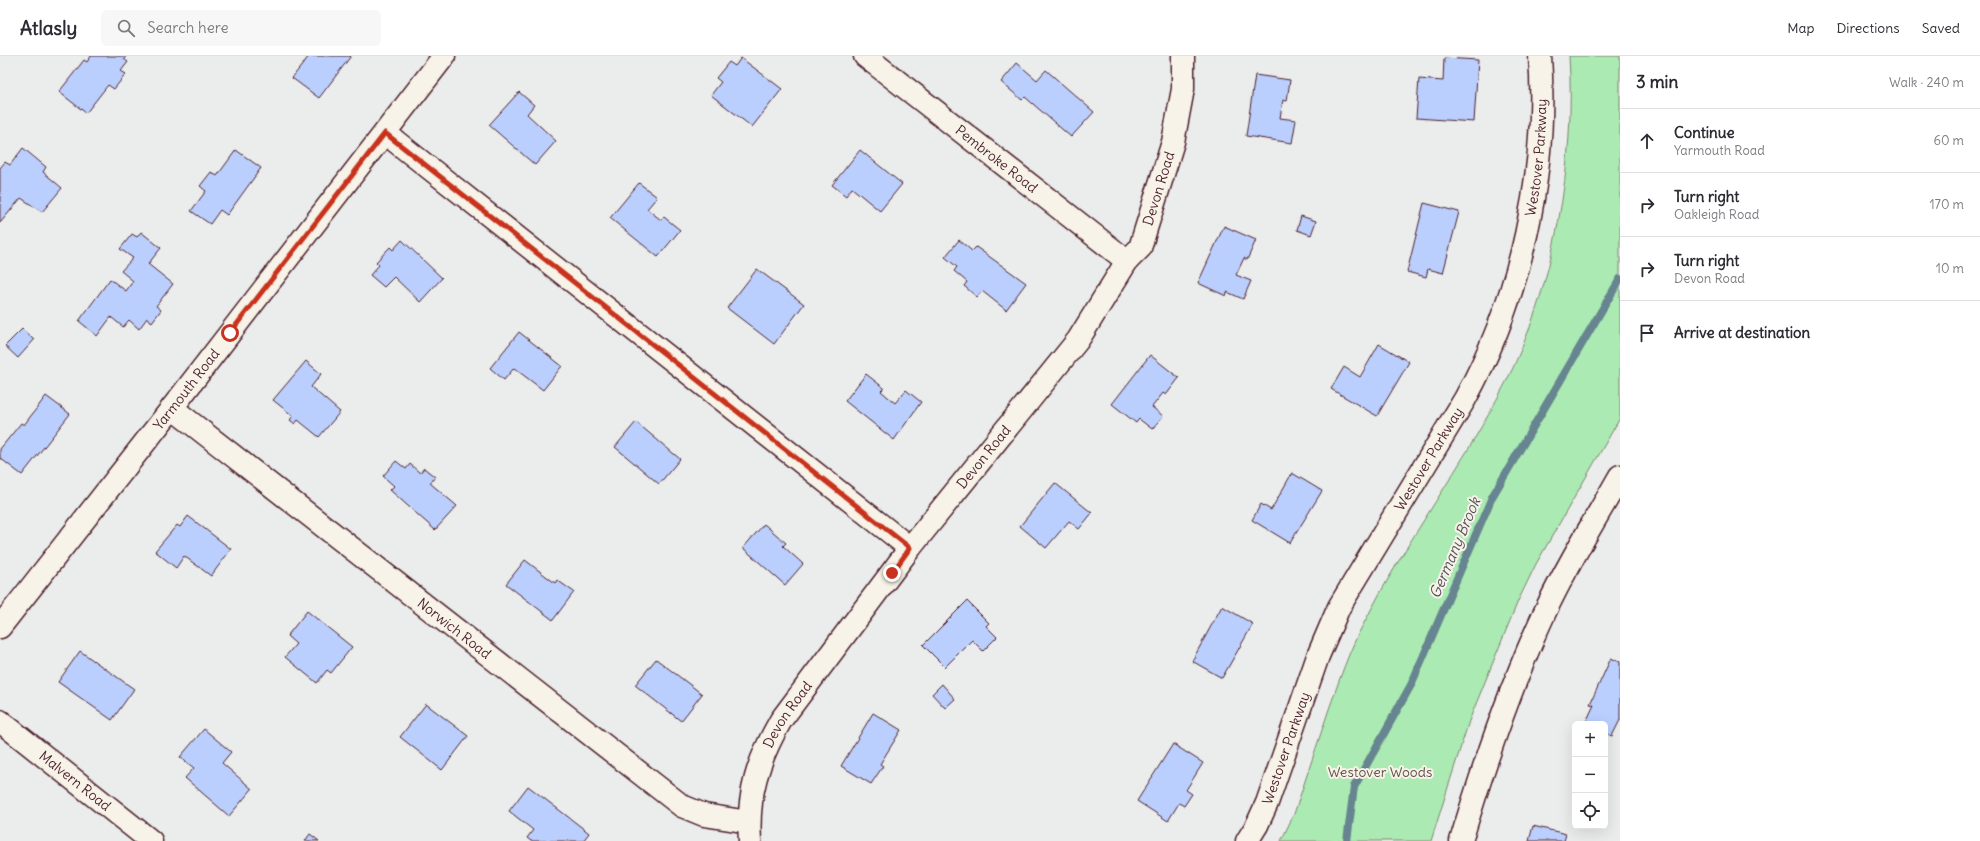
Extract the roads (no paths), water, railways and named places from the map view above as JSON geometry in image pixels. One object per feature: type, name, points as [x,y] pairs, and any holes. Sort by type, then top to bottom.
[{"type":"street","name":"Yarmouth Road","points":[[0,627],[172,408],[444,56]]},
{"type":"street","name":"Pembroke Road","points":[[865,56],[1127,261]]},
{"type":"street","name":"Devon Road","points":[[749,832],[751,797],[756,775],[767,745],[782,720],[910,548],[1078,340],[1127,261],[1140,248],[1173,142],[1183,89],[1183,56]]},
{"type":"street","name":"Westover Parkway","points":[[1247,841],[1257,825],[1267,803],[1318,656],[1339,607],[1481,370],[1495,338],[1516,273],[1524,240],[1536,169],[1541,101],[1540,56]]},
{"type":"street","points":[[385,133],[910,548]]},
{"type":"street","name":"Norwich Road","points":[[172,408],[682,806],[749,832]]},
{"type":"street","points":[[1461,841],[1496,731],[1530,646],[1562,578],[1620,476]]},
{"type":"street","name":"Malvern Road","points":[[0,721],[151,841]]},
{"type":"waterway","name":"Germany Brook","points":[[1347,841],[1354,787],[1411,685],[1492,497],[1620,279]]},
{"type":"park label","name":"Westover Woods","points":[[1380,772]]}]
